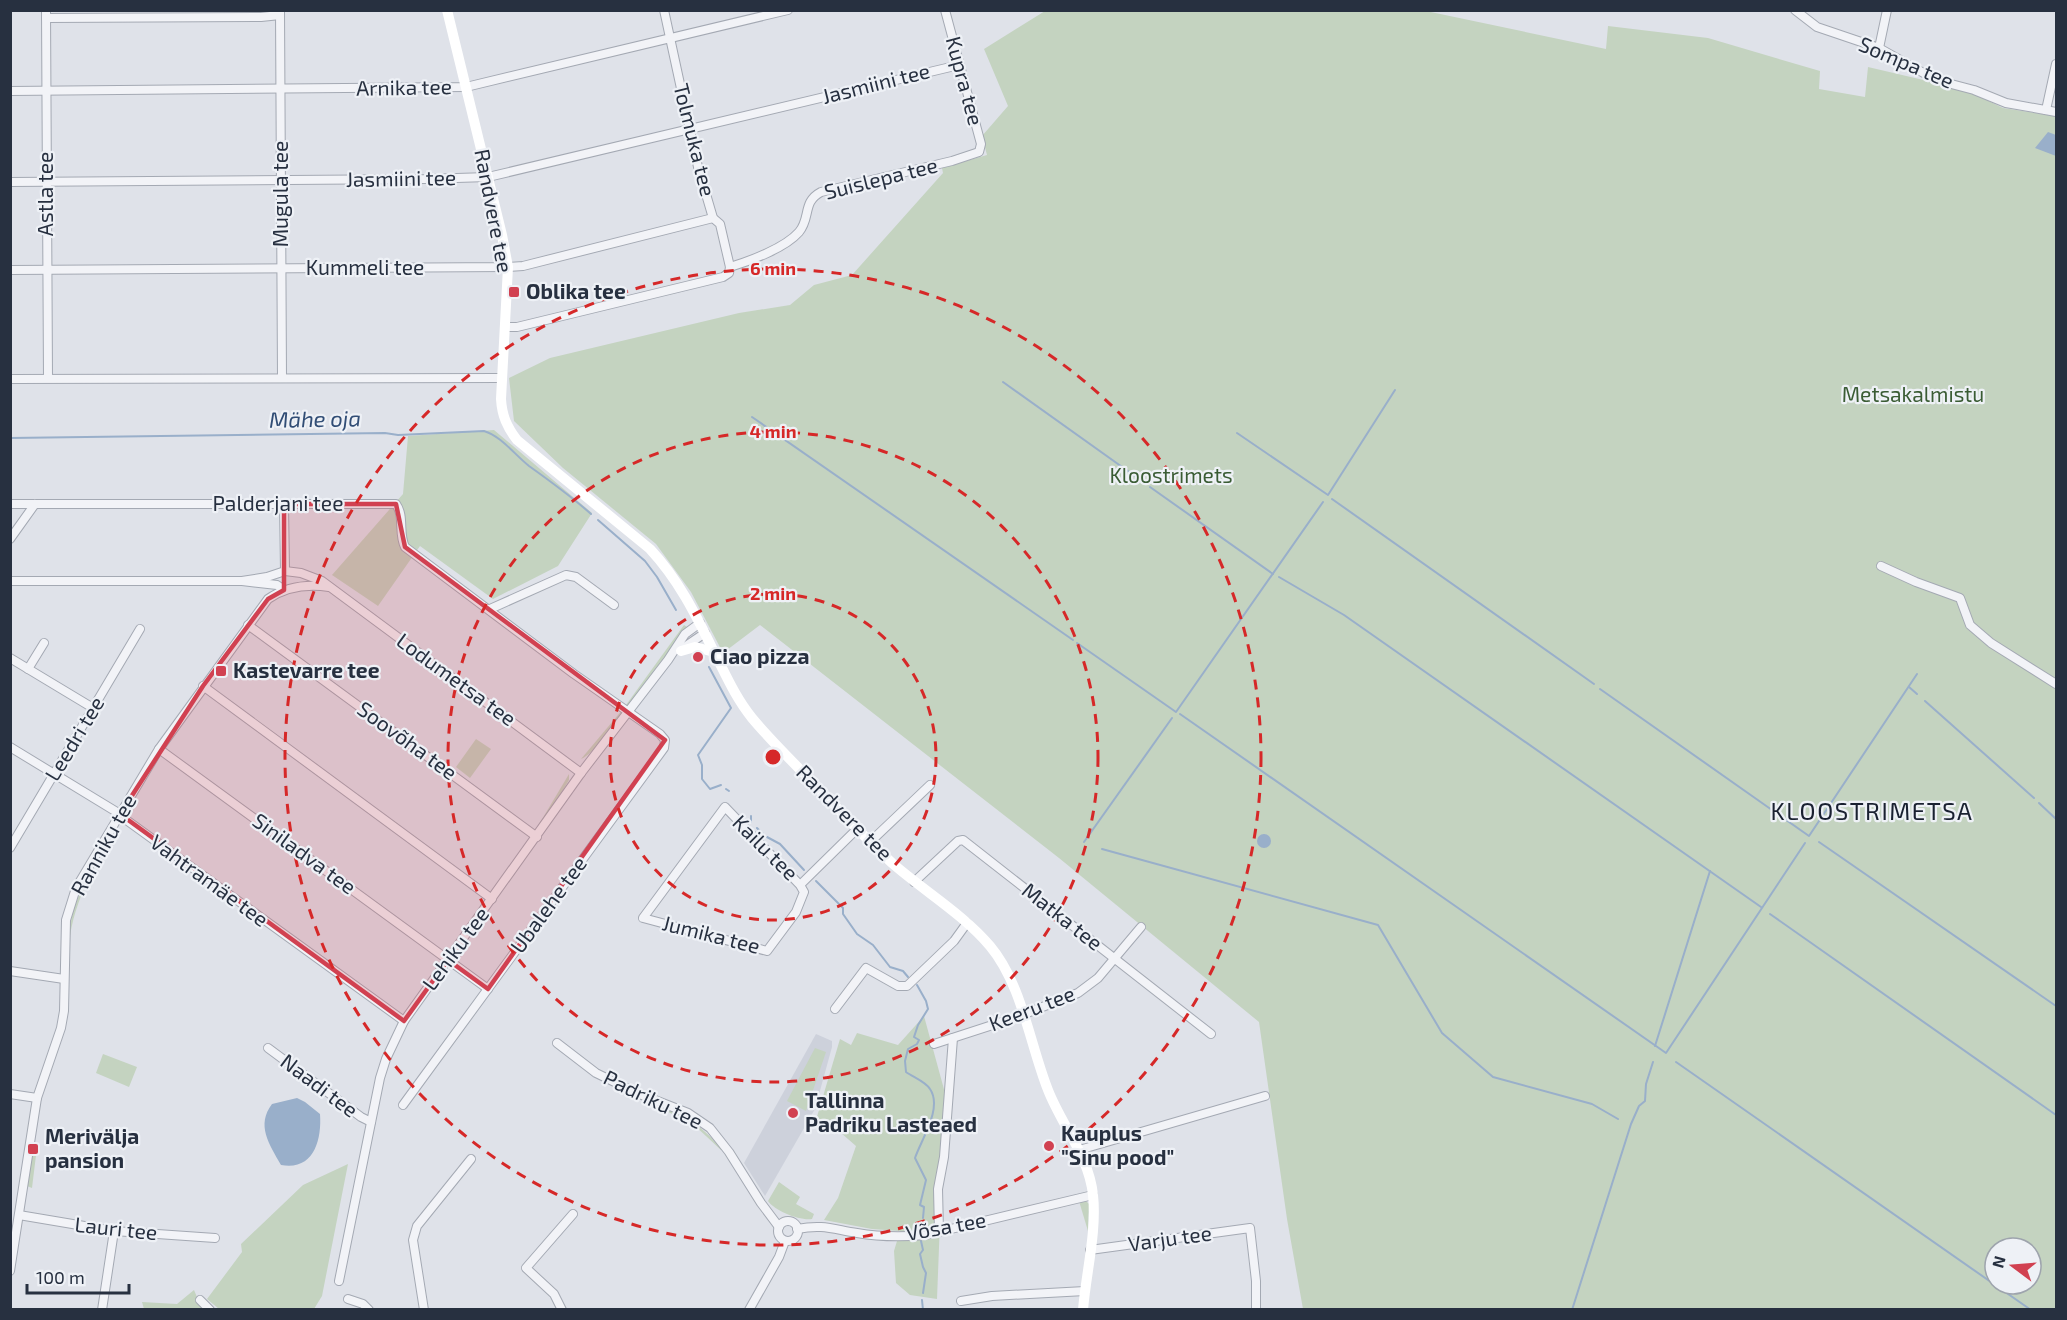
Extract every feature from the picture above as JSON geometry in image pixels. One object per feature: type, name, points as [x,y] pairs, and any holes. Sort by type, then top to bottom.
[{"type":"main road","name":"Randvere tee","points":[[447,10],[508,267],[502,378],[502,412],[507,425],[517,440],[650,549],[673,576],[730,683],[751,717],[870,842],[914,882],[967,923],[992,948],[1004,967],[1023,1014],[1048,1091],[1079,1150],[1089,1176],[1094,1196],[1083,1310]]},
{"type":"main road","points":[[681,651],[695,646],[714,652]]},
{"type":"street","name":"Tolmuka tee","points":[[664,10],[698,167],[713,218],[720,224],[730,267]]},
{"type":"street","name":"Arnika tee","points":[[10,91],[466,87],[788,10]]},
{"type":"street","name":"Kupra tee","points":[[945,10],[981,144],[979,152]]},
{"type":"street","name":"Sompa tee","points":[[1795,10],[1824,30],[1879,48],[1936,80],[1974,90],[2006,104],[2056,112]]},
{"type":"street","points":[[1879,48],[1887,10]]},
{"type":"street","points":[[46,14],[261,17],[280,13]]},
{"type":"street","name":"Mugula tee","points":[[280,13],[282,378]]},
{"type":"street","name":"Astla tee","points":[[46,14],[48,378]]},
{"type":"street","points":[[2046,110],[2056,64]]},
{"type":"street","name":"Jasmiini tee","points":[[10,182],[488,177],[959,65]]},
{"type":"street","name":"Suislepa tee","points":[[505,327],[517,327],[723,277],[729,273],[730,267],[757,258],[799,232],[805,222],[809,203],[813,196],[821,192],[952,161],[979,152]]},
{"type":"street","name":"Kummeli tee","points":[[10,270],[523,266],[713,218]]},
{"type":"street","points":[[10,379],[502,378]]},
{"type":"street","name":"Palderjani tee","points":[[10,504],[396,504],[401,514],[402,541],[405,547],[574,674],[630,712]]},
{"type":"street","points":[[10,539],[35,504]]},
{"type":"street","points":[[282,588],[275,580],[283,573],[284,504]]},
{"type":"street","points":[[1881,566],[1960,598],[1970,625],[1992,643],[2056,684]]},
{"type":"street","points":[[242,581],[283,573],[292,575],[294,580],[282,588]]},
{"type":"street","name":"Lodumetsa tee","points":[[283,573],[310,576],[322,581],[581,773]]},
{"type":"street","points":[[490,609],[566,575],[576,577],[614,605]]},
{"type":"street","points":[[10,581],[242,581],[282,588],[304,585],[329,587]]},
{"type":"street","points":[[262,583],[268,587],[269,597]]},
{"type":"street","name":"Ranniku tee","points":[[10,1270],[14,1225],[19,1215],[37,1098],[61,1028],[64,1011],[66,920],[76,888],[159,749],[269,597],[282,588]]},
{"type":"street","name":"Soovõha tee","points":[[249,626],[537,837]]},
{"type":"street","name":"Lehiku tee","points":[[668,660],[681,651],[702,628]]},
{"type":"street","name":"Lehiku tee","points":[[339,1281],[386,1059],[404,1021],[581,773],[630,712],[685,634],[702,628]]},
{"type":"street","name":"Leedri tee","points":[[10,848],[140,629]]},
{"type":"street","points":[[28,669],[44,643]]},
{"type":"street","points":[[10,658],[93,708]]},
{"type":"street","points":[[203,686],[492,899]]},
{"type":"street","name":"Ubalehe tee","points":[[403,1105],[664,748],[665,741],[660,734],[630,712]]},
{"type":"street","name":"Vahtramäe tee","points":[[10,747],[120,814],[144,834],[404,1021]]},
{"type":"street","name":"Siniladva tee","points":[[159,749],[448,960]]},
{"type":"street","points":[[870,842],[930,785]]},
{"type":"street","name":"Kailu tee","points":[[725,807],[800,885],[857,829]]},
{"type":"street","name":"Jumika tee","points":[[725,807],[644,918],[767,951],[796,912],[804,892],[800,885]]},
{"type":"street","name":"Matka tee","points":[[914,882],[958,841],[963,840],[1211,1034]]},
{"type":"street","points":[[835,1009],[866,968],[898,986],[907,986],[954,941],[967,923]]},
{"type":"street","name":"Keeru tee","points":[[934,1044],[1078,993],[1098,978],[1141,927]]},
{"type":"street","points":[[448,960],[488,989]]},
{"type":"street","points":[[10,971],[64,979]]},
{"type":"street","points":[[939,1231],[938,1189],[945,1157],[953,1038]]},
{"type":"street","name":"Padriku tee","points":[[557,1043],[596,1073],[637,1093],[688,1113],[710,1128],[729,1152],[779,1227]]},
{"type":"street","name":"Naadi tee","points":[[268,1048],[371,1122]]},
{"type":"street","points":[[10,1094],[37,1098]]},
{"type":"street","points":[[1079,1150],[1265,1096]]},
{"type":"street","points":[[424,1310],[412,1240],[413,1233],[471,1158]]},
{"type":"street","name":"Võsa tee","points":[[797,1229],[816,1225],[857,1233],[907,1237],[927,1235],[1094,1196]]},
{"type":"street","points":[[558,1307],[554,1294],[526,1268],[573,1214]]},
{"type":"street","name":"Lauri tee","points":[[19,1215],[114,1231],[214,1238]]},
{"type":"street","points":[[783,1223],[794,1224],[797,1229],[794,1239],[785,1241],[779,1237],[779,1227],[783,1223]]},
{"type":"street","name":"Varju tee","points":[[1090,1250],[1250,1228],[1256,1281],[1256,1310]]},
{"type":"street","points":[[102,1310],[114,1231]]},
{"type":"street","points":[[749,1310],[779,1257],[785,1241]]},
{"type":"street","points":[[961,1300],[1085,1291]]},
{"type":"street","points":[[348,1299],[363,1304],[369,1310]]},
{"type":"street","points":[[200,1300],[210,1310]]},
{"type":"highlighted area","points":[[284,504],[396,504],[405,547],[665,740],[488,989],[448,960],[404,1021],[120,814],[203,686],[268,599],[284,590]]},
{"type":"shaded area","name":"Tallinna Padriku Lasteaed","points":[[816,1034],[832,1041],[832,1047],[815,1109],[765,1196],[744,1163]]},
{"type":"green space","points":[[90,10],[239,11],[90,12]]},
{"type":"green space","name":"Kloostrimets","points":[[1045,11],[1426,11],[1606,49],[1608,26],[1708,38],[1820,71],[1819,89],[1865,97],[1868,67],[1966,90],[2003,108],[2056,116],[2056,1309],[1303,1309],[1287,1219],[1259,1022],[1059,858],[760,625],[723,653],[691,592],[656,544],[563,468],[514,421],[509,378],[550,358],[739,313],[790,305],[814,285],[852,275],[943,173],[942,168],[987,155],[982,136],[1008,106],[984,49]]},
{"type":"green space","points":[[494,430],[592,513],[558,566],[493,599],[420,546],[378,606],[332,575],[403,494],[408,436]]},
{"type":"green space","points":[[684,625],[687,627],[629,705],[626,705]]},
{"type":"green space","points":[[623,709],[623,713],[603,739],[581,759]]},
{"type":"green space","points":[[476,739],[491,749],[470,778],[456,767]]},
{"type":"green space","points":[[569,774],[569,780],[548,815],[535,831]]},
{"type":"green space","points":[[120,823],[81,896],[69,944],[71,919],[78,898],[109,838]]},
{"type":"green space","points":[[924,1016],[945,1093],[937,1299],[910,1295],[896,1283],[894,1251],[900,1231],[872,1229],[824,1220],[838,1198],[856,1146],[825,1119],[816,1120],[840,1039],[851,1045],[857,1033],[898,1045]]},
{"type":"green space","points":[[815,1048],[826,1052],[806,1111],[787,1101]]},
{"type":"green space","points":[[103,1054],[137,1067],[129,1087],[96,1073]]},
{"type":"green space","points":[[653,1105],[691,1122],[714,1140],[721,1150],[692,1123]]},
{"type":"green space","points":[[35,1147],[37,1147],[32,1188],[27,1186],[31,1156],[33,1156]]},
{"type":"green space","points":[[348,1164],[322,1296],[314,1309],[219,1309],[207,1299],[242,1252],[241,1244],[303,1185]]},
{"type":"green space","points":[[779,1182],[800,1197],[796,1204],[814,1214],[812,1219],[788,1214],[771,1205],[768,1201]]},
{"type":"green space","points":[[1079,1201],[1086,1201],[1089,1204],[1088,1231]]},
{"type":"green space","points":[[194,1290],[202,1309],[144,1309],[142,1302],[177,1304]]},
{"type":"water","points":[[2048,132],[2056,135],[2056,156],[2035,148]]},
{"type":"water","points":[[1264,834],[1269,836],[1271,841],[1269,846],[1264,848],[1259,846],[1257,841],[1259,836]]},
{"type":"water","points":[[297,1098],[320,1114],[317,1144],[308,1159],[292,1166],[281,1165],[266,1134],[265,1119],[272,1104]]},
{"type":"waterway","points":[[1003,382],[1146,484]]},
{"type":"waterway","points":[[1237,433],[1328,495],[1395,390]]},
{"type":"waterway","points":[[752,417],[1073,640]]},
{"type":"waterway","name":"Mähe oja","points":[[10,438],[385,433],[398,435],[484,431],[502,441],[529,466],[591,514]]},
{"type":"waterway","points":[[1150,487],[1273,574]]},
{"type":"waterway","points":[[1332,499],[1594,684]]},
{"type":"waterway","points":[[1077,643],[1176,712],[1323,502]]},
{"type":"waterway","name":"Mähe oja","points":[[598,520],[645,561],[676,610]]},
{"type":"waterway","points":[[1279,577],[1344,615],[1761,907]]},
{"type":"waterway","points":[[709,667],[731,708],[698,755],[702,765],[702,779],[710,789],[721,785]]},
{"type":"waterway","points":[[1600,689],[1809,836],[1917,674]]},
{"type":"waterway","points":[[1909,687],[1917,694]]},
{"type":"waterway","points":[[1925,701],[2034,798]]},
{"type":"waterway","points":[[1180,714],[1666,1053],[1805,843]]},
{"type":"waterway","points":[[1084,842],[1172,718]]},
{"type":"waterway","points":[[2039,803],[2056,819]]},
{"type":"waterway","name":"Mähe oja","points":[[751,816],[751,822]]},
{"type":"waterway","name":"Mähe oja","points":[[757,828],[763,834]]},
{"type":"waterway","name":"Mähe oja","points":[[767,837],[780,844],[804,870]]},
{"type":"waterway","points":[[1819,842],[2056,1006]]},
{"type":"waterway","points":[[1102,849],[1378,925],[1442,1033],[1493,1077],[1592,1104],[1618,1119]]},
{"type":"waterway","points":[[1655,1046],[1710,871]]},
{"type":"waterway","points":[[816,881],[843,908],[843,914],[857,934],[873,945],[890,967],[903,971],[908,977]]},
{"type":"waterway","points":[[1770,914],[2056,1115]]},
{"type":"waterway","name":"Mähe oja","points":[[917,985],[928,1009],[914,1037],[919,1040],[917,1044],[908,1049],[905,1061],[906,1072],[930,1089],[934,1105],[930,1124],[915,1158],[926,1180],[920,1205],[924,1207],[923,1218]]},
{"type":"waterway","points":[[1572,1310],[1631,1124],[1639,1106],[1645,1101],[1646,1084],[1653,1062]]},
{"type":"waterway","points":[[1676,1062],[2031,1310]]},
{"type":"waterway","name":"Mähe oja","points":[[920,1232],[923,1223]]},
{"type":"waterway","points":[[921,1241],[923,1250],[920,1254],[926,1273],[923,1293]]},
{"type":"waterway","points":[[922,1300],[923,1310]]},
{"type":"place","name":"Oblika tee","points":[[514,292]]},
{"type":"place","name":"Ciao pizza","points":[[698,657]]},
{"type":"place","name":"Kastevarre tee","points":[[221,671]]},
{"type":"place","name":"Tallinna Padriku Lasteaed","points":[[793,1113]]},
{"type":"place","name":"Kauplus \"Sinu pood\"","points":[[1049,1146]]},
{"type":"place","name":"Merivälja pansion","points":[[33,1149]]},
{"type":"district","name":"KLOOSTRIMETSA","points":[[1872,812]]},
{"type":"park label","name":"Metsakalmistu","points":[[1913,395]]}]
